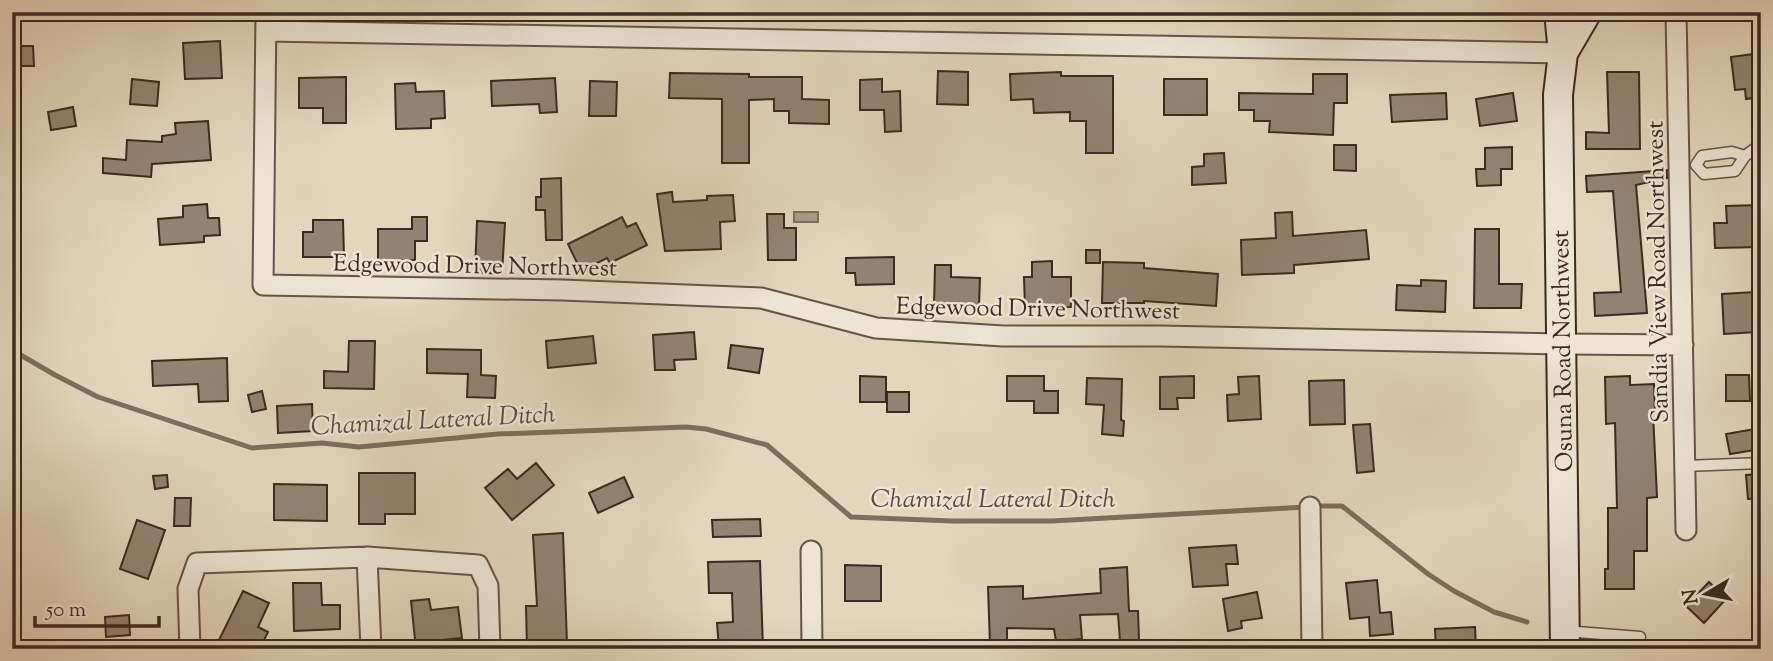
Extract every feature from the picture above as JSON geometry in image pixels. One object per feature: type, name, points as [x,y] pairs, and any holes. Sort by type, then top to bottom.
[{"type":"main road","name":"Osuna Road Northwest","points":[[1559,12],[1563,53],[1559,95],[1565,640]]},
{"type":"main road","name":"Osuna Road Northwest","points":[[1563,53],[1587,12]]},
{"type":"street","name":"Sandia View Road Northwest","points":[[1676,12],[1688,165],[1683,345],[1686,530]]},
{"type":"street","points":[[266,22],[1563,53]]},
{"type":"street","name":"Edgewood Drive Northwest","points":[[266,22],[263,285],[548,289],[761,298],[876,328],[1003,336],[1160,335],[1683,345]]},
{"type":"street","points":[[1310,507],[1312,649]]},
{"type":"street","points":[[811,551],[812,649]]},
{"type":"street","points":[[367,557],[371,649]]},
{"type":"street","points":[[190,649],[188,589],[197,564],[367,557],[478,565],[488,586],[491,649]]},
{"type":"lane","points":[[1745,156],[1732,152],[1702,156],[1688,165],[1704,174],[1735,171],[1745,156],[1761,144]]},
{"type":"lane","points":[[1719,154],[1721,173]]},
{"type":"lane","points":[[1685,466],[1761,463]]},
{"type":"lane","points":[[1565,640],[1640,637]]},
{"type":"shaded area","points":[[794,212],[818,212],[818,222],[794,222]]},
{"type":"building","points":[[220,41],[222,78],[185,79],[183,43]]},
{"type":"building","points":[[12,46],[33,46],[34,66],[12,66]]},
{"type":"building","points":[[1761,53],[1761,97],[1746,99],[1745,89],[1735,90],[1731,57]]},
{"type":"building","points":[[938,71],[968,72],[968,105],[937,104]]},
{"type":"building","points":[[1061,72],[1061,76],[1113,76],[1113,153],[1086,153],[1086,121],[1070,121],[1070,112],[1034,113],[1033,99],[1011,100],[1010,74]]},
{"type":"building","points":[[1607,72],[1639,72],[1640,149],[1586,149],[1586,132],[1609,133]]},
{"type":"building","points":[[670,73],[802,77],[802,99],[829,100],[829,124],[789,123],[789,111],[774,111],[774,99],[749,100],[749,163],[722,163],[722,99],[669,98]]},
{"type":"building","points":[[1313,74],[1347,74],[1347,103],[1334,103],[1333,135],[1269,132],[1270,121],[1254,121],[1254,110],[1239,110],[1239,93],[1313,94]]},
{"type":"building","points":[[346,77],[346,123],[323,123],[323,108],[299,108],[299,78]]},
{"type":"building","points":[[555,78],[557,112],[540,113],[539,104],[492,106],[491,81]]},
{"type":"building","points":[[132,79],[159,82],[157,106],[130,104]]},
{"type":"building","points":[[882,79],[882,92],[900,91],[901,131],[885,132],[884,110],[860,110],[860,80]]},
{"type":"building","points":[[1164,79],[1207,79],[1207,115],[1164,115]]},
{"type":"building","points":[[590,81],[617,82],[616,116],[589,116]]},
{"type":"building","points":[[415,83],[416,92],[444,91],[445,118],[431,119],[431,128],[396,129],[395,84]]},
{"type":"building","points":[[1446,93],[1447,119],[1392,122],[1390,95]]},
{"type":"building","points":[[1513,93],[1517,121],[1480,126],[1476,99]]},
{"type":"building","points":[[73,107],[76,126],[51,130],[48,112]]},
{"type":"building","points":[[208,121],[211,160],[152,164],[151,177],[103,173],[103,158],[126,160],[127,140],[162,142],[162,136],[176,134],[175,123]]},
{"type":"building","points":[[1334,145],[1356,145],[1356,171],[1334,170]]},
{"type":"building","points":[[1512,147],[1512,169],[1501,169],[1501,185],[1477,186],[1476,169],[1485,169],[1485,148]]},
{"type":"building","points":[[1224,153],[1226,183],[1192,185],[1192,167],[1204,166],[1204,154]]},
{"type":"building","points":[[1667,170],[1667,178],[1636,185],[1647,313],[1595,316],[1594,293],[1621,292],[1613,191],[1587,192],[1586,176]]},
{"type":"building","points":[[561,178],[562,240],[546,240],[545,210],[536,210],[536,197],[541,197],[541,179]]},
{"type":"building","points":[[672,192],[673,202],[733,195],[735,221],[720,222],[721,249],[665,251],[657,194]]},
{"type":"building","points":[[207,204],[208,218],[219,218],[220,235],[204,236],[204,242],[160,245],[158,219],[183,217],[183,206]]},
{"type":"building","points":[[1760,205],[1761,247],[1715,248],[1714,223],[1727,223],[1726,206]]},
{"type":"building","points":[[1292,212],[1293,236],[1366,230],[1369,259],[1294,265],[1294,273],[1242,275],[1241,240],[1276,238],[1275,213]]},
{"type":"building","points":[[767,214],[784,214],[784,228],[796,228],[796,260],[768,260]]},
{"type":"building","points":[[412,217],[427,217],[427,241],[415,241],[415,260],[378,261],[378,229],[412,229]]},
{"type":"building","points":[[622,217],[627,227],[636,223],[647,245],[610,263],[607,258],[581,271],[568,244]]},
{"type":"building","points":[[313,220],[343,220],[344,257],[303,257],[303,232],[313,232]]},
{"type":"building","points":[[477,221],[505,223],[502,274],[475,272]]},
{"type":"building","points":[[1475,229],[1499,229],[1499,284],[1522,284],[1521,308],[1474,308]]},
{"type":"building","points":[[1086,250],[1100,250],[1100,263],[1086,263]]},
{"type":"building","points":[[894,257],[894,284],[856,285],[855,273],[846,273],[846,258]]},
{"type":"building","points":[[1052,261],[1052,277],[1071,277],[1071,307],[1025,308],[1024,277],[1032,277],[1032,262]]},
{"type":"building","points":[[1103,262],[1144,263],[1144,268],[1218,274],[1216,306],[1144,301],[1102,303]]},
{"type":"building","points":[[935,265],[951,265],[951,277],[980,278],[979,307],[934,306]]},
{"type":"building","points":[[1421,280],[1446,281],[1445,312],[1396,310],[1397,285],[1421,286]]},
{"type":"building","points":[[1755,292],[1757,332],[1724,334],[1722,294]]},
{"type":"building","points":[[694,332],[696,359],[674,360],[675,370],[655,370],[653,335]]},
{"type":"building","points":[[593,336],[596,363],[548,368],[546,341]]},
{"type":"building","points":[[349,341],[375,341],[374,389],[324,388],[324,371],[348,372]]},
{"type":"building","points":[[731,345],[763,349],[759,373],[728,368]]},
{"type":"building","points":[[427,349],[481,350],[481,375],[496,376],[495,398],[467,397],[468,374],[427,373]]},
{"type":"building","points":[[227,358],[228,401],[199,402],[198,384],[153,386],[152,361]]},
{"type":"building","points":[[1726,375],[1749,375],[1750,401],[1726,401]]},
{"type":"building","points":[[860,376],[886,377],[886,402],[860,402]]},
{"type":"building","points":[[1007,376],[1044,376],[1044,391],[1058,391],[1058,413],[1034,413],[1034,401],[1007,401]]},
{"type":"building","points":[[1194,376],[1194,398],[1177,398],[1178,409],[1160,409],[1160,377]]},
{"type":"building","points":[[1259,376],[1261,419],[1228,421],[1227,395],[1239,394],[1238,377]]},
{"type":"building","points":[[1630,376],[1630,385],[1654,384],[1657,497],[1647,498],[1647,551],[1634,551],[1634,589],[1605,589],[1605,569],[1608,569],[1608,508],[1617,508],[1615,423],[1606,424],[1605,377]]},
{"type":"building","points":[[1087,378],[1122,379],[1123,436],[1102,434],[1104,405],[1086,404]]},
{"type":"building","points":[[1344,380],[1345,424],[1310,425],[1309,381]]},
{"type":"building","points":[[262,391],[266,409],[252,412],[248,395]]},
{"type":"building","points":[[887,392],[909,392],[909,412],[887,412]]},
{"type":"building","points":[[312,404],[313,431],[278,433],[277,406]]},
{"type":"building","points":[[1370,424],[1374,471],[1357,473],[1353,425]]},
{"type":"building","points":[[1761,428],[1761,449],[1730,454],[1726,434]]},
{"type":"building","points":[[536,463],[554,485],[512,520],[485,488],[508,469],[517,479]]},
{"type":"building","points":[[359,473],[415,473],[415,514],[385,514],[385,524],[359,524]]},
{"type":"building","points":[[1761,474],[1761,498],[1748,499],[1746,475]]},
{"type":"building","points":[[167,475],[168,487],[155,489],[153,476]]},
{"type":"building","points":[[624,477],[633,497],[598,513],[589,493]]},
{"type":"building","points":[[274,484],[327,485],[327,521],[274,520]]},
{"type":"building","points":[[175,498],[191,498],[190,526],[174,526]]},
{"type":"building","points":[[760,519],[761,536],[713,537],[712,520]]},
{"type":"building","points":[[137,520],[165,530],[148,579],[120,569]]},
{"type":"building","points":[[563,533],[567,643],[557,643],[557,649],[527,649],[526,606],[537,606],[533,535]]},
{"type":"building","points":[[1236,545],[1238,564],[1226,564],[1228,585],[1193,587],[1189,548]]},
{"type":"building","points":[[760,561],[763,649],[719,649],[717,623],[733,622],[732,593],[709,593],[708,562]]},
{"type":"building","points":[[845,565],[881,566],[881,601],[845,601]]},
{"type":"building","points":[[1127,567],[1129,611],[1138,611],[1139,640],[1120,641],[1118,614],[1080,615],[1082,639],[1056,641],[1054,629],[1007,628],[1007,645],[990,645],[988,587],[1023,586],[1023,599],[1101,593],[1100,569]]},
{"type":"building","points":[[1377,580],[1380,613],[1391,612],[1393,634],[1370,636],[1369,617],[1350,619],[1346,583]]},
{"type":"building","points":[[1709,582],[1726,599],[1704,623],[1686,606]]},
{"type":"building","points":[[293,583],[321,583],[322,605],[340,605],[340,629],[294,631]]},
{"type":"building","points":[[243,591],[269,603],[258,627],[268,632],[261,646],[250,641],[247,649],[237,649],[219,640]]},
{"type":"building","points":[[1257,592],[1262,618],[1241,621],[1242,628],[1228,631],[1223,599]]},
{"type":"building","points":[[429,599],[431,610],[458,607],[462,638],[433,641],[434,649],[416,649],[411,601]]},
{"type":"building","points":[[129,615],[130,635],[106,637],[105,617]]},
{"type":"building","points":[[1475,627],[1476,649],[1436,649],[1435,629]]},
{"type":"waterway","name":"Chamizal Lateral Ditch","points":[[12,350],[98,397],[252,448],[322,443],[359,447],[498,434],[686,427],[706,429],[767,445],[851,517],[1052,521],[1306,507]]},
{"type":"waterway","name":"Chamizal Lateral Ditch","points":[[1315,506],[1342,506],[1428,574],[1454,591],[1494,612],[1527,622]]},
{"type":"waterway","points":[[1605,644],[1625,649]]}]
